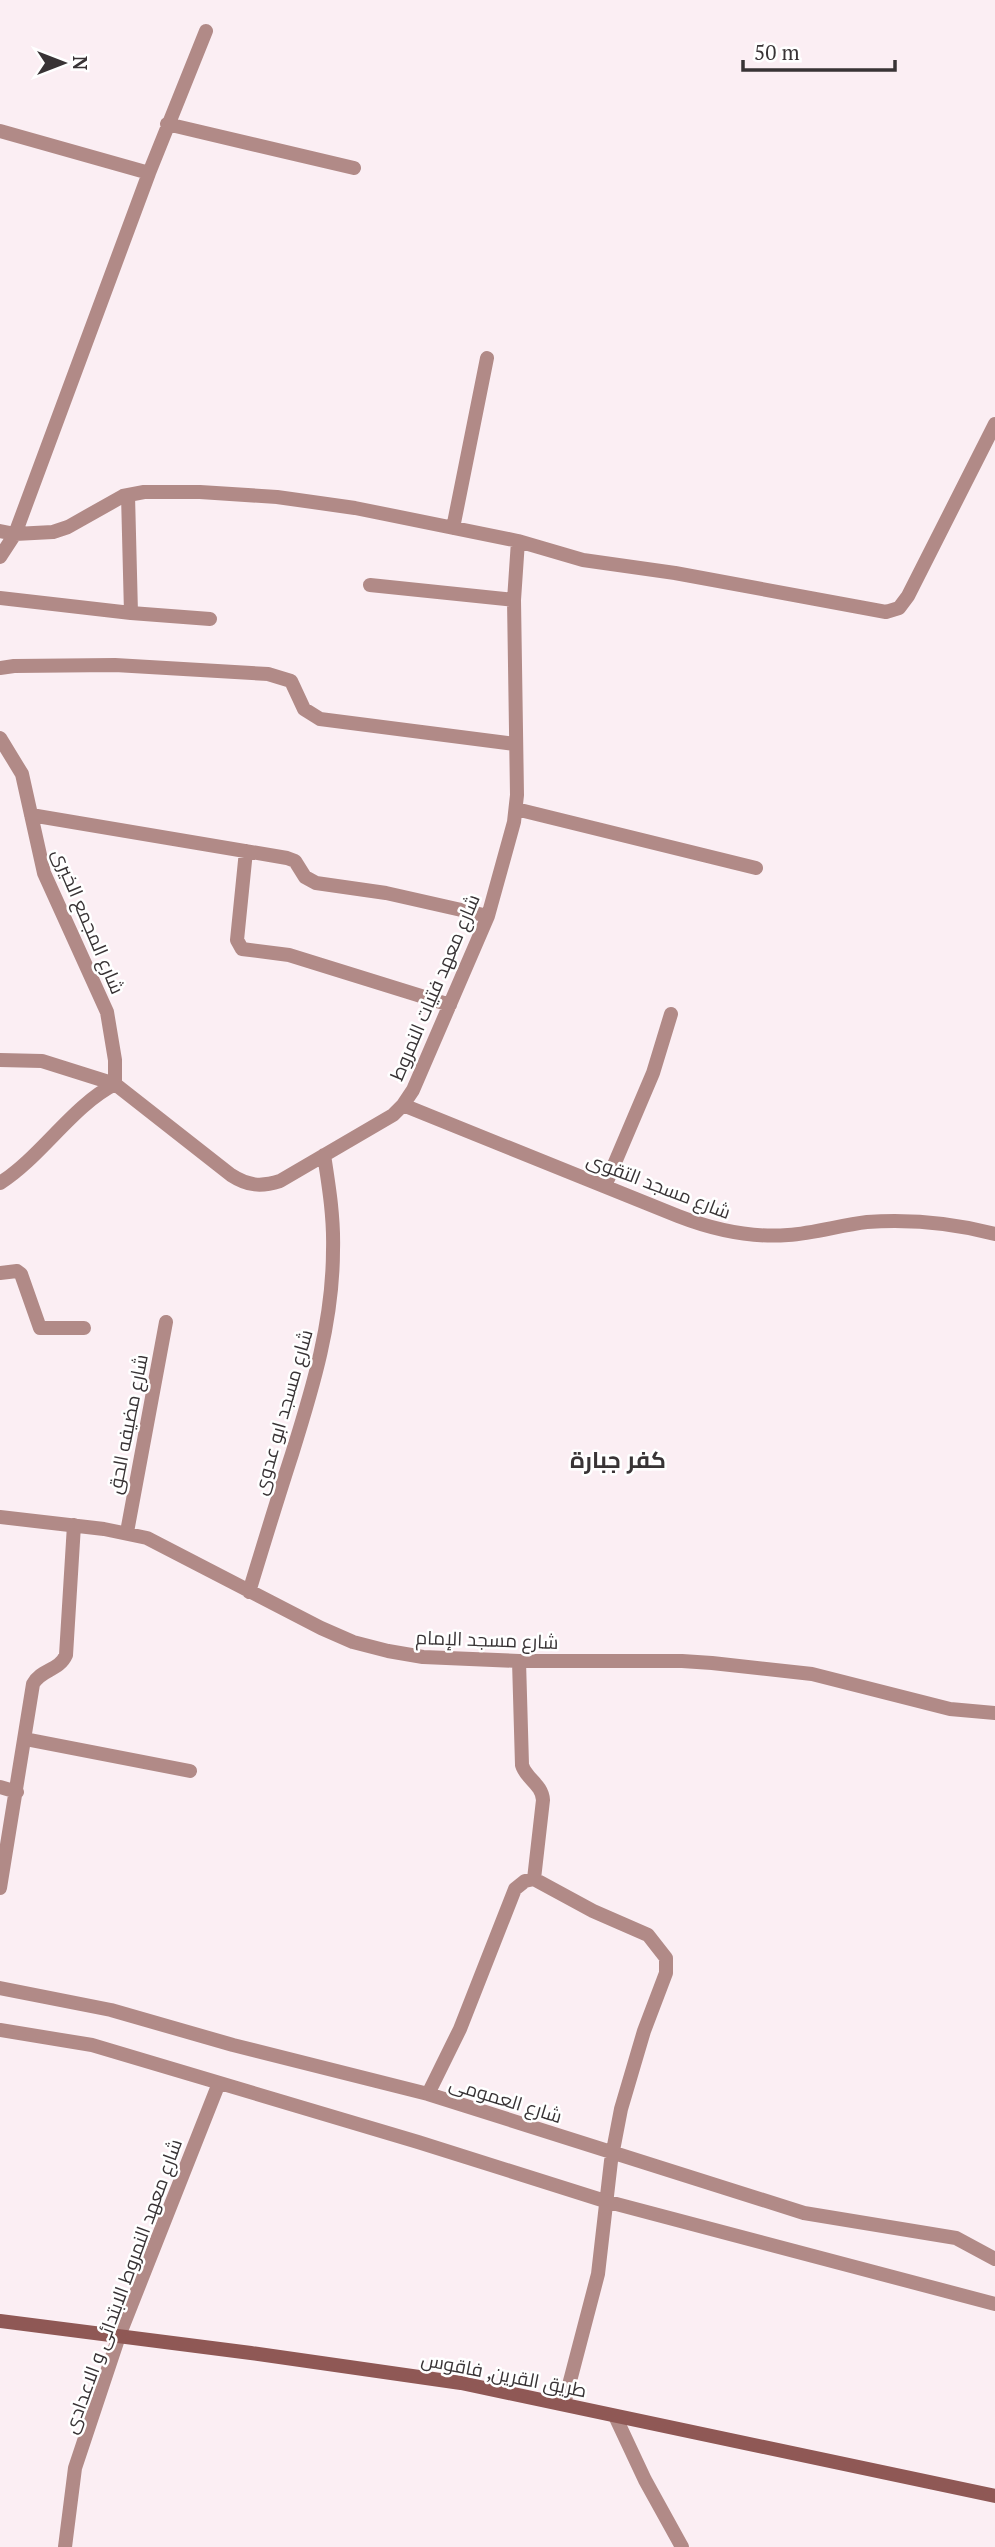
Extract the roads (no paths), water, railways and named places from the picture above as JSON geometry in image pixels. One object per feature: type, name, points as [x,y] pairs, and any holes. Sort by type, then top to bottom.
[{"type":"street","points":[[0,557],[7,532],[206,31]]},
{"type":"street","points":[[167,124],[354,168]]},
{"type":"street","points":[[0,131],[149,173]]},
{"type":"street","points":[[453,528],[486,358]]},
{"type":"street","points":[[7,532],[53,533],[128,495],[144,492],[200,492],[276,497],[355,508],[518,541],[583,560],[688,575],[886,612],[900,608],[908,596],[995,424]]},
{"type":"street","points":[[128,495],[131,613]]},
{"type":"street","name":"شارع معهد فتيات النمروط","points":[[115,1084],[242,1182],[267,1185],[279,1181],[393,1115],[403,1105],[413,1090],[488,916],[516,809],[514,600],[518,541]]},
{"type":"street","points":[[370,585],[514,600]]},
{"type":"street","points":[[0,598],[209,619]]},
{"type":"street","points":[[0,668],[115,665],[268,674],[291,681],[304,709],[320,719],[515,744]]},
{"type":"street","name":"شارع المجمع الخيرى","points":[[0,738],[19,766],[44,873],[107,1012],[115,1060],[115,1084]]},
{"type":"street","points":[[516,809],[756,868]]},
{"type":"street","points":[[32,815],[295,861],[305,877],[316,883],[386,893],[488,916]]},
{"type":"street","points":[[246,851],[237,940],[242,949],[289,955],[450,1005]]},
{"type":"street","points":[[605,1186],[653,1073],[671,1014]]},
{"type":"street","points":[[0,1060],[42,1061],[115,1084]]},
{"type":"street","points":[[0,1183],[24,1166],[97,1095],[115,1084]]},
{"type":"street","name":"شارع مسجد التقوى","points":[[403,1105],[699,1224],[742,1234],[787,1235],[867,1222],[947,1224],[995,1234]]},
{"type":"street","name":"شارع مسجد ابو عدوى","points":[[248,1592],[312,1390],[323,1345],[333,1251],[332,1205],[324,1155]]},
{"type":"street","points":[[0,1273],[12,1271],[21,1274],[40,1328],[84,1328]]},
{"type":"street","name":"شارع مضيفه الحق","points":[[127,1532],[166,1322]]},
{"type":"street","name":"شارع مسجد الإمام","points":[[0,1517],[127,1532],[169,1548],[248,1592],[321,1628],[353,1642],[388,1651],[423,1657],[519,1661],[682,1661],[785,1671],[847,1681],[950,1709],[995,1713]]},
{"type":"street","points":[[0,1888],[36,1679],[58,1666],[66,1655],[74,1524]]},
{"type":"street","points":[[519,1661],[522,1765],[526,1774],[540,1788],[543,1800],[534,1879]]},
{"type":"street","points":[[25,1739],[190,1771]]},
{"type":"street","points":[[0,1787],[17,1792]]},
{"type":"street","points":[[428,2094],[460,2029],[515,1889],[524,1881],[534,1879],[593,1911],[648,1935],[659,1945],[666,1958],[666,1973],[630,2076],[612,2156],[598,2274],[564,2404]]},
{"type":"street","name":"شارع العمومى","points":[[0,1988],[111,2010],[233,2045],[428,2094],[612,2156],[804,2213],[956,2238],[995,2259]]},
{"type":"street","points":[[0,2030],[92,2045],[606,2197],[995,2304]]},
{"type":"street","name":"شارع معهد النمروط الابتدائى و الاعدادى","points":[[65,2547],[75,2468],[119,2336],[219,2083]]},
{"type":"street","name":"طريق القرين, فاقوس","points":[[0,2321],[461,2383],[995,2496]]},
{"type":"street","points":[[615,2416],[645,2480],[682,2547]]},
{"type":"district","name":"كفر جبارة","points":[[618,1459]]}]
